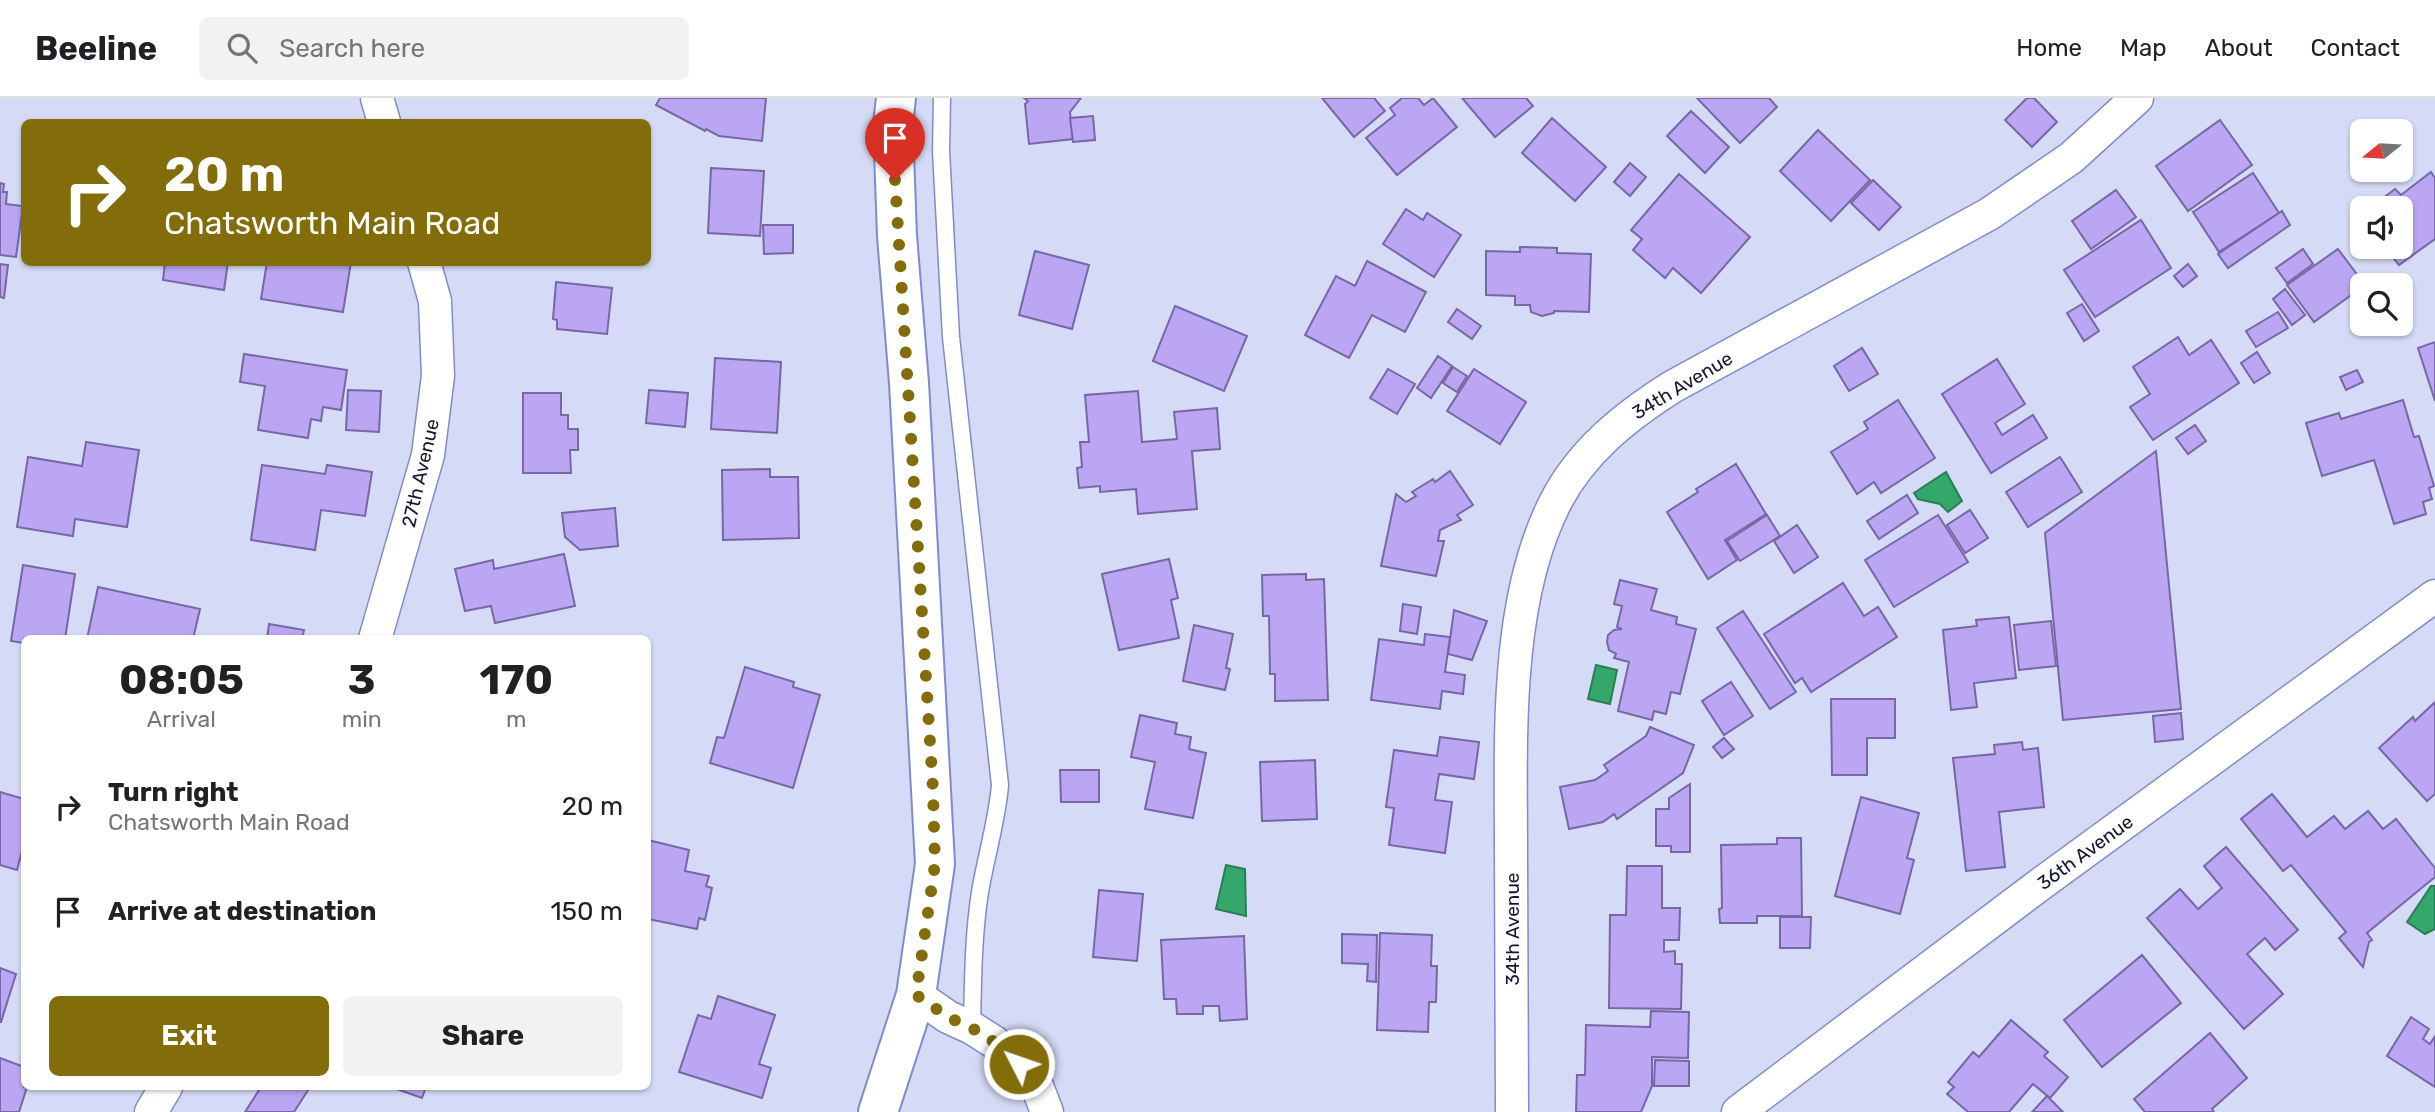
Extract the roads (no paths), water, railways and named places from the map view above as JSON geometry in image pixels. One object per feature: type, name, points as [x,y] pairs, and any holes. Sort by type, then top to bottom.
[{"type":"street","points":[[377,98],[383,119]]},
{"type":"street","points":[[878,1112],[916,995],[935,864],[909,383],[897,236],[893,125],[896,98]]},
{"type":"street","name":"34th Avenue","points":[[1512,1112],[1511,719],[1517,645],[1527,591],[1540,542],[1556,502],[1577,468],[1600,442],[1639,408],[1672,387],[1989,214],[2071,158],[2137,98]]},
{"type":"street","name":"27th Avenue","points":[[376,635],[428,455],[432,429],[438,364],[435,300],[425,266]]},
{"type":"street","name":"36th Avenue","points":[[1738,1112],[2038,886],[2435,596]]},
{"type":"street","points":[[916,995],[948,1017],[994,1042],[1019,1064],[1037,1086],[1047,1112]]},
{"type":"street","points":[[151,1112],[164,1090]]},
{"type":"lane","points":[[942,98],[941,151],[951,337],[1000,785],[998,808],[980,892],[972,1028]]}]
